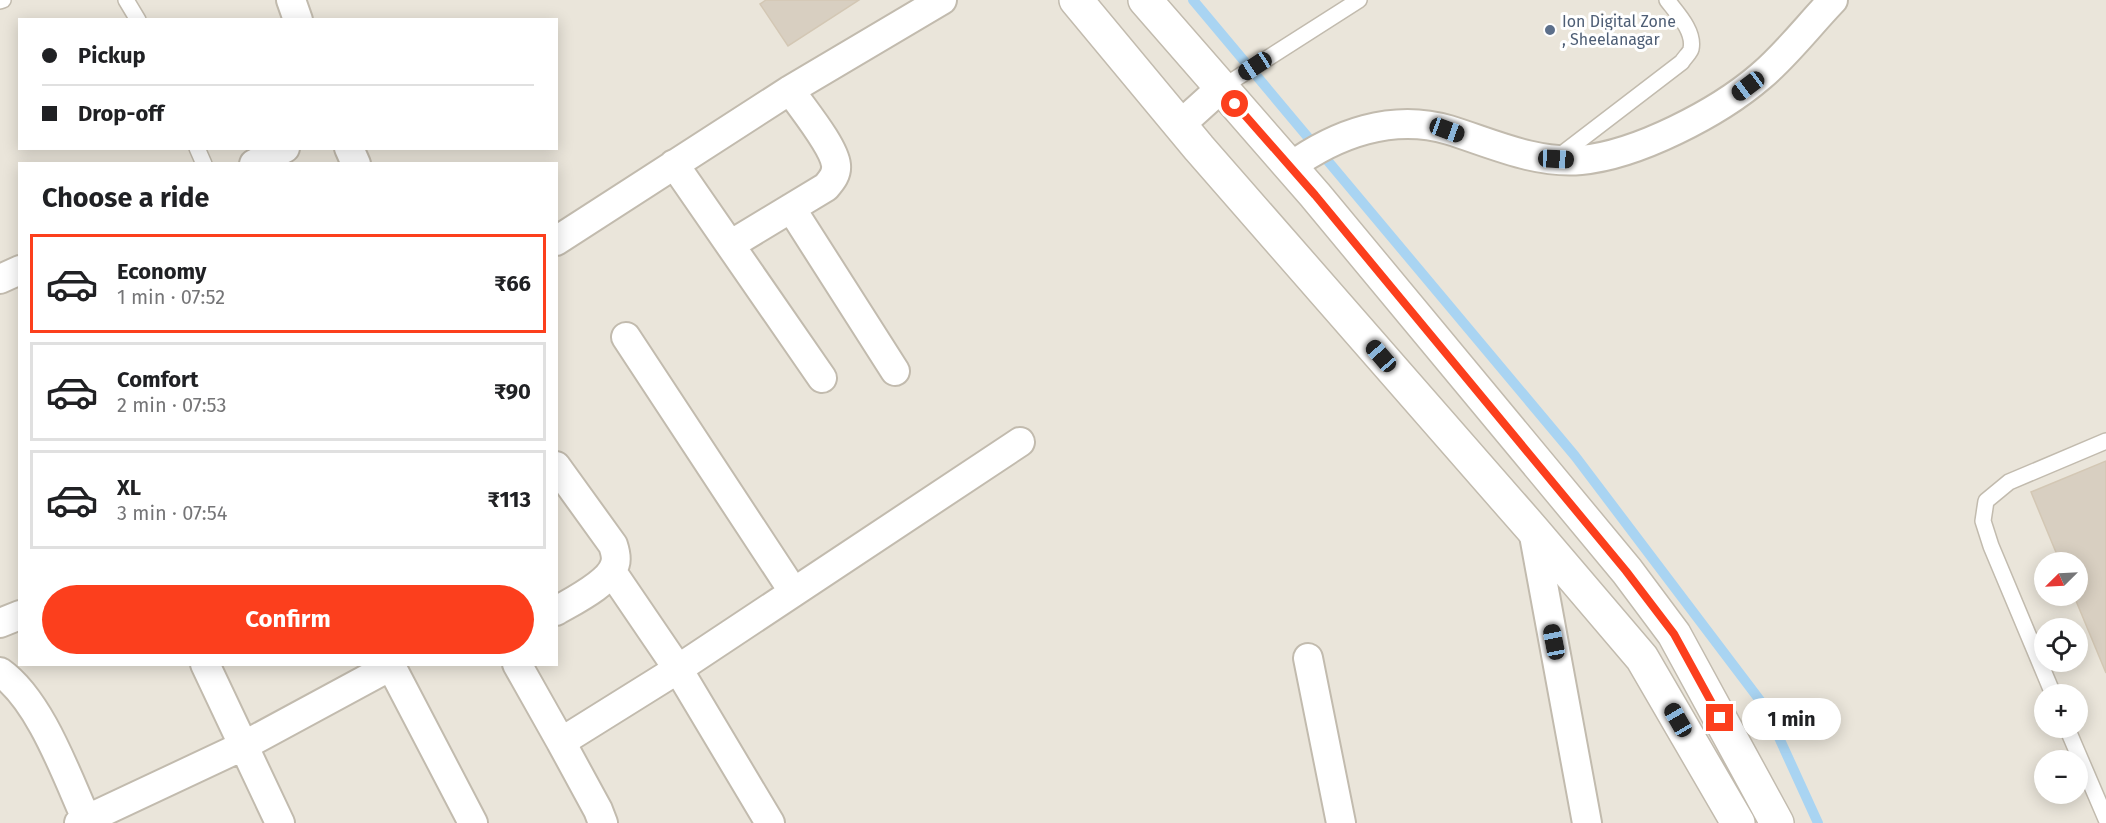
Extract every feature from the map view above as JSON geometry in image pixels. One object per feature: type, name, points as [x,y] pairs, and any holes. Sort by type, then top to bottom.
[{"type":"street","points":[[291,0],[297,18]]},
{"type":"street","points":[[558,239],[790,90],[942,0]]},
{"type":"street","points":[[1076,0],[1180,125],[1642,658],[1738,823]]},
{"type":"street","points":[[1145,0],[1229,83],[1297,162],[1674,634],[1777,823]]},
{"type":"street","points":[[1297,162],[1328,142],[1364,130],[1415,124],[1447,130],[1520,154],[1580,160],[1618,153],[1642,145],[1721,106],[1762,75],[1833,0]]},
{"type":"street","points":[[1180,125],[1229,83]]},
{"type":"street","points":[[730,245],[826,187],[835,177],[836,165],[830,149],[790,90]]},
{"type":"street","points":[[258,162],[281,150]]},
{"type":"street","points":[[674,164],[822,378]]},
{"type":"street","points":[[791,208],[895,370]]},
{"type":"street","points":[[0,279],[18,271]]},
{"type":"street","points":[[626,337],[794,591]]},
{"type":"street","points":[[561,742],[678,669],[1020,442]]},
{"type":"street","points":[[558,469],[613,545],[616,561],[612,572],[603,581],[558,610]]},
{"type":"street","points":[[1533,530],[1587,823]]},
{"type":"street","points":[[612,572],[678,669],[770,823]]},
{"type":"street","points":[[0,623],[18,616]]},
{"type":"street","points":[[1308,658],[1341,823]]},
{"type":"street","points":[[206,666],[280,823]]},
{"type":"street","points":[[0,672],[14,682],[41,720],[85,822],[243,746],[389,666]]},
{"type":"street","points":[[392,666],[473,823]]},
{"type":"street","points":[[518,666],[603,823]]},
{"type":"lane","points":[[126,0],[137,18]]},
{"type":"lane","points":[[1229,83],[1359,0]]},
{"type":"lane","points":[[1556,159],[1682,62],[1691,50],[1690,37],[1683,21],[1667,0]]},
{"type":"lane","points":[[2050,684],[1991,546],[1983,520],[1986,501],[2009,482],[2106,441]]},
{"type":"lane","points":[[2071,738],[2106,819]]},
{"type":"shaded area","points":[[0,0],[2106,0],[2106,823],[0,823]]},
{"type":"building","points":[[766,0],[859,0],[788,46],[760,4]]},
{"type":"building","points":[[2106,461],[2106,673],[2088,630],[2088,618],[2083,618],[2078,606],[2088,606],[2088,552],[2056,552],[2031,492]]},
{"type":"waterway","points":[[1193,0],[1575,456],[1765,707],[1818,823]]},
{"type":"place","name":"Ion Digital Zone , Sheelanagar","points":[[1550,30]]},
{"type":"route","points":[[1235,104],[1315,195],[1626,571],[1674,634],[1720,718]]}]
